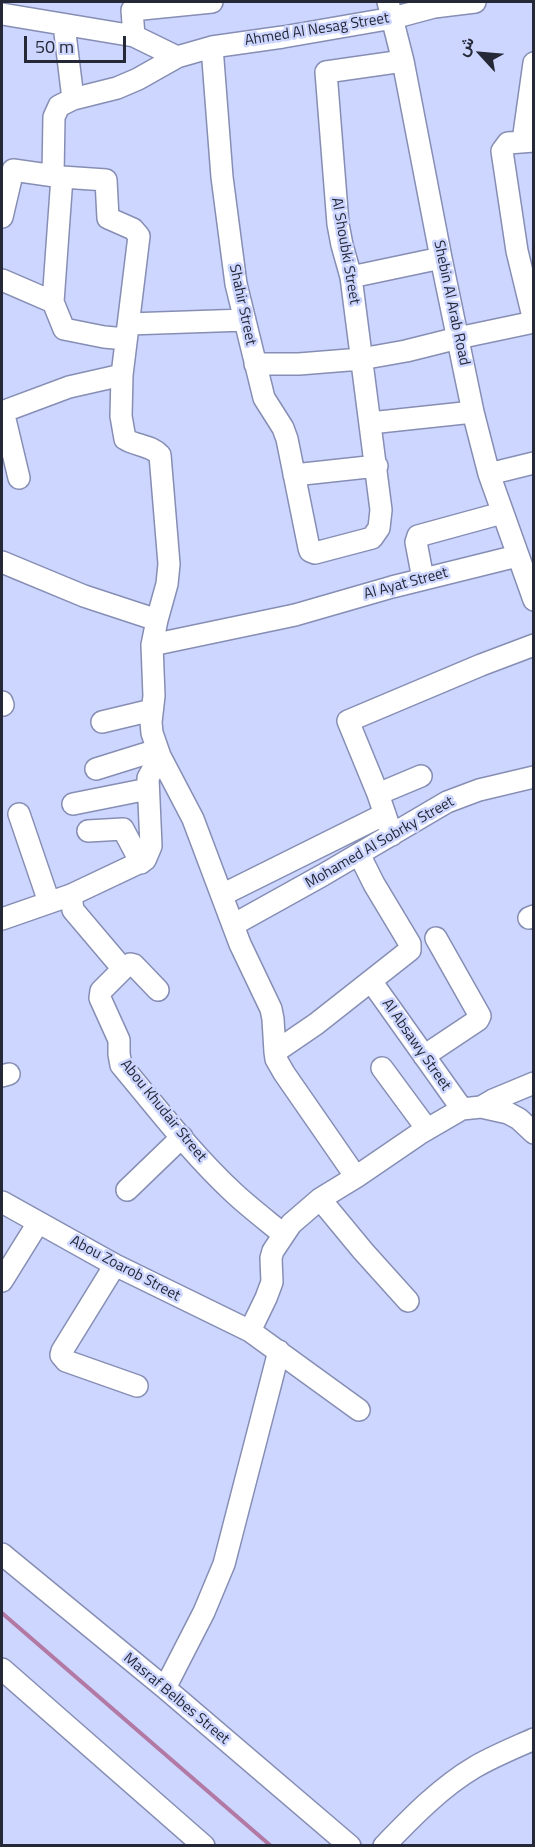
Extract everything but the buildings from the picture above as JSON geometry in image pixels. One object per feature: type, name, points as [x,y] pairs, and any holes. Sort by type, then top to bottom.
[{"type":"street","points":[[134,36],[132,10],[212,2]]},
{"type":"street","name":"Ahmed Al Nesag Street","points":[[73,99],[117,88],[177,57],[212,47],[283,38],[391,10],[434,4],[475,2]]},
{"type":"street","name":"Shebin Al Arab Road","points":[[391,10],[441,258],[489,474],[517,556],[529,575],[534,600]]},
{"type":"street","points":[[2,14],[134,36],[177,57]]},
{"type":"street","points":[[64,25],[73,99],[59,106],[54,117],[59,227],[53,302],[59,321],[64,329],[128,332],[245,320]]},
{"type":"street","name":"Shahir Street","points":[[212,47],[222,177],[236,284],[264,398],[285,433],[309,548],[313,552]]},
{"type":"street","name":"Al Shoubki Street","points":[[313,552],[319,553],[375,536],[381,510],[351,277],[337,215],[326,72],[403,61]]},
{"type":"street","points":[[255,364],[299,364],[361,359],[534,322],[525,251],[502,151],[508,143],[528,141],[534,64]]},
{"type":"street","points":[[2,217],[13,170],[106,180],[108,218],[133,229],[139,236],[122,375],[122,416],[125,439],[155,450],[160,455],[169,564],[167,584],[152,645],[154,696],[152,733],[159,753],[193,819],[233,925],[271,1009],[276,1059],[356,1177]]},
{"type":"street","points":[[351,277],[441,258]]},
{"type":"street","points":[[2,280],[53,302]]},
{"type":"street","points":[[19,478],[2,411],[69,387],[122,375]]},
{"type":"street","points":[[370,423],[474,412]]},
{"type":"street","points":[[489,474],[534,463]]},
{"type":"street","points":[[294,475],[377,466]]},
{"type":"street","points":[[423,579],[416,542],[418,536],[502,513]]},
{"type":"street","name":"Al Ayat Street","points":[[152,645],[295,615],[423,579],[517,556]]},
{"type":"street","points":[[2,562],[84,596],[157,620]]},
{"type":"street","points":[[392,835],[382,804],[348,721],[534,645]]},
{"type":"street","points":[[102,723],[152,710]]},
{"type":"street","points":[[96,769],[159,753]]},
{"type":"street","points":[[2,919],[71,895],[141,863],[148,856],[151,846],[148,778],[159,753]]},
{"type":"street","points":[[222,895],[382,804],[421,776]]},
{"type":"street","name":"Mohamed Al Sobrky Street","points":[[233,925],[432,810],[479,790],[534,777]]},
{"type":"street","points":[[73,804],[148,789]]},
{"type":"street","points":[[19,814],[49,902]]},
{"type":"street","points":[[88,831],[123,829],[141,863]]},
{"type":"street","points":[[275,1052],[316,1024],[411,949],[359,854]]},
{"type":"street","points":[[71,895],[73,910],[127,967],[158,990]]},
{"type":"street","points":[[424,1056],[478,1020],[480,1015],[436,938]]},
{"type":"street","name":"Abou Khudair Street","points":[[127,967],[103,987],[100,995],[119,1040],[121,1065],[232,1192],[283,1234]]},
{"type":"street","name":"Al Absawy Street","points":[[371,981],[424,1056],[472,1108]]},
{"type":"street","points":[[382,1068],[427,1129]]},
{"type":"street","points":[[250,1331],[270,1288],[271,1258],[283,1234],[299,1215],[427,1129],[534,1083]]},
{"type":"street","points":[[472,1108],[508,1113],[534,1132]]},
{"type":"street","points":[[127,1190],[182,1137]]},
{"type":"street","points":[[320,1199],[408,1301]]},
{"type":"street","name":"Abou Zoarob Street","points":[[4,1210],[38,1222],[114,1265],[250,1331],[359,1410]]},
{"type":"street","points":[[2,1281],[38,1222]]},
{"type":"street","points":[[114,1265],[62,1351],[62,1355],[66,1361],[137,1386]]},
{"type":"street","points":[[165,1688],[204,1612],[224,1564],[279,1351]]},
{"type":"street","name":"Masraf Belbes Street","points":[[2,1554],[350,1845]]},
{"type":"street","points":[[2,1669],[204,1845]]},
{"type":"street","points":[[384,1845],[426,1803],[472,1768],[534,1739]]},
{"type":"waterway","points":[[2,1613],[271,1846]]}]
